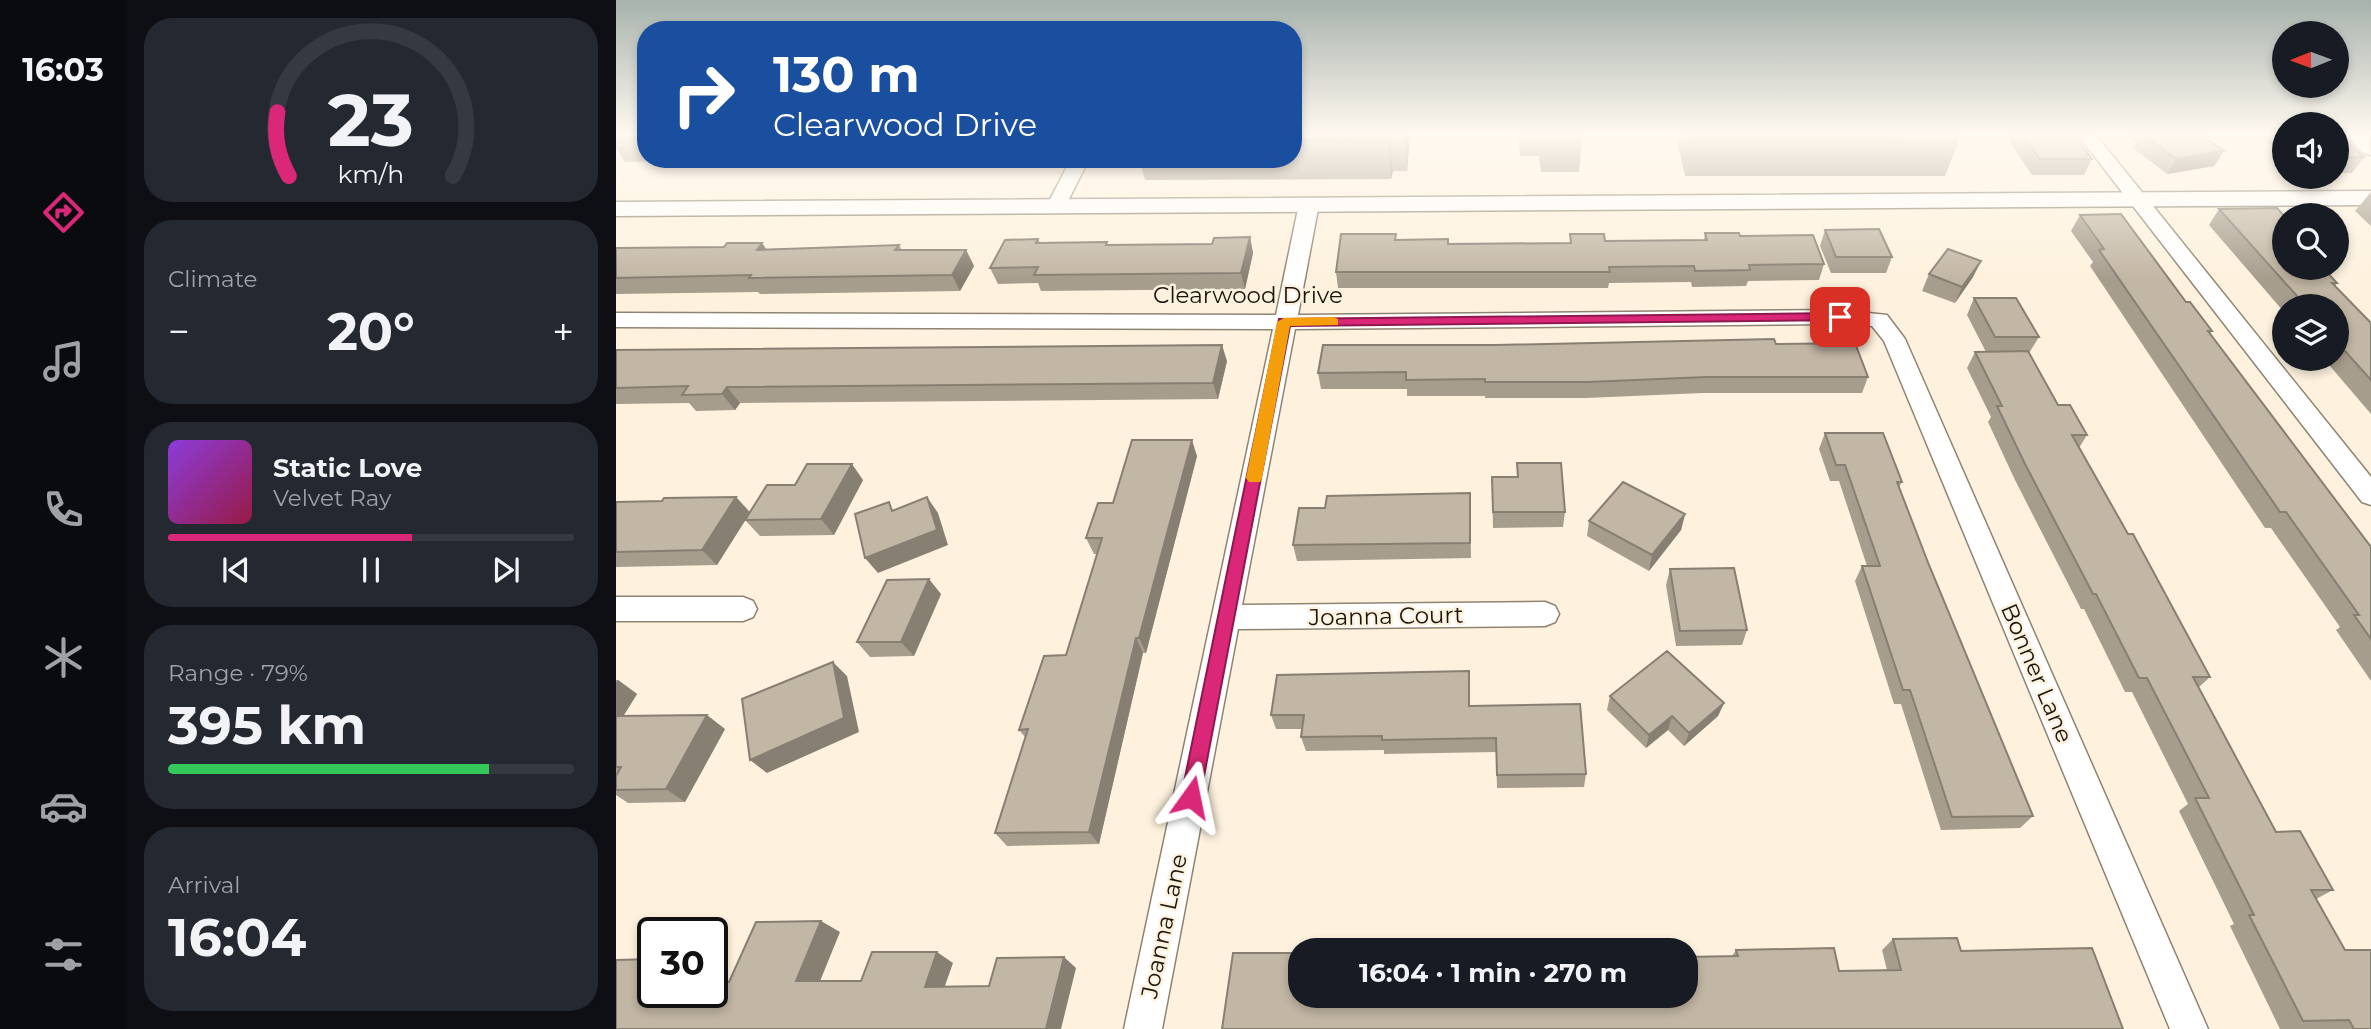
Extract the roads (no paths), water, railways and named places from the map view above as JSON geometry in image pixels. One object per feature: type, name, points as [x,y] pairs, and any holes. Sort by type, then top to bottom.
[{"type":"street","points":[[1056,207],[1068,183]]},
{"type":"street","points":[[2125,183],[2371,495]]},
{"type":"street","points":[[616,209],[2371,198]]},
{"type":"street","name":"Joanna Lane","points":[[1143,1029],[1309,204]]},
{"type":"street","name":"Clearwood Drive","points":[[616,320],[1284,322],[1840,317],[1879,320]]},
{"type":"street","name":"Bonner Lane","points":[[1879,320],[1899,352],[2189,1029]]},
{"type":"street","points":[[616,609],[743,609]]},
{"type":"street","name":"Joanna Court","points":[[1228,617],[1545,614]]}]
